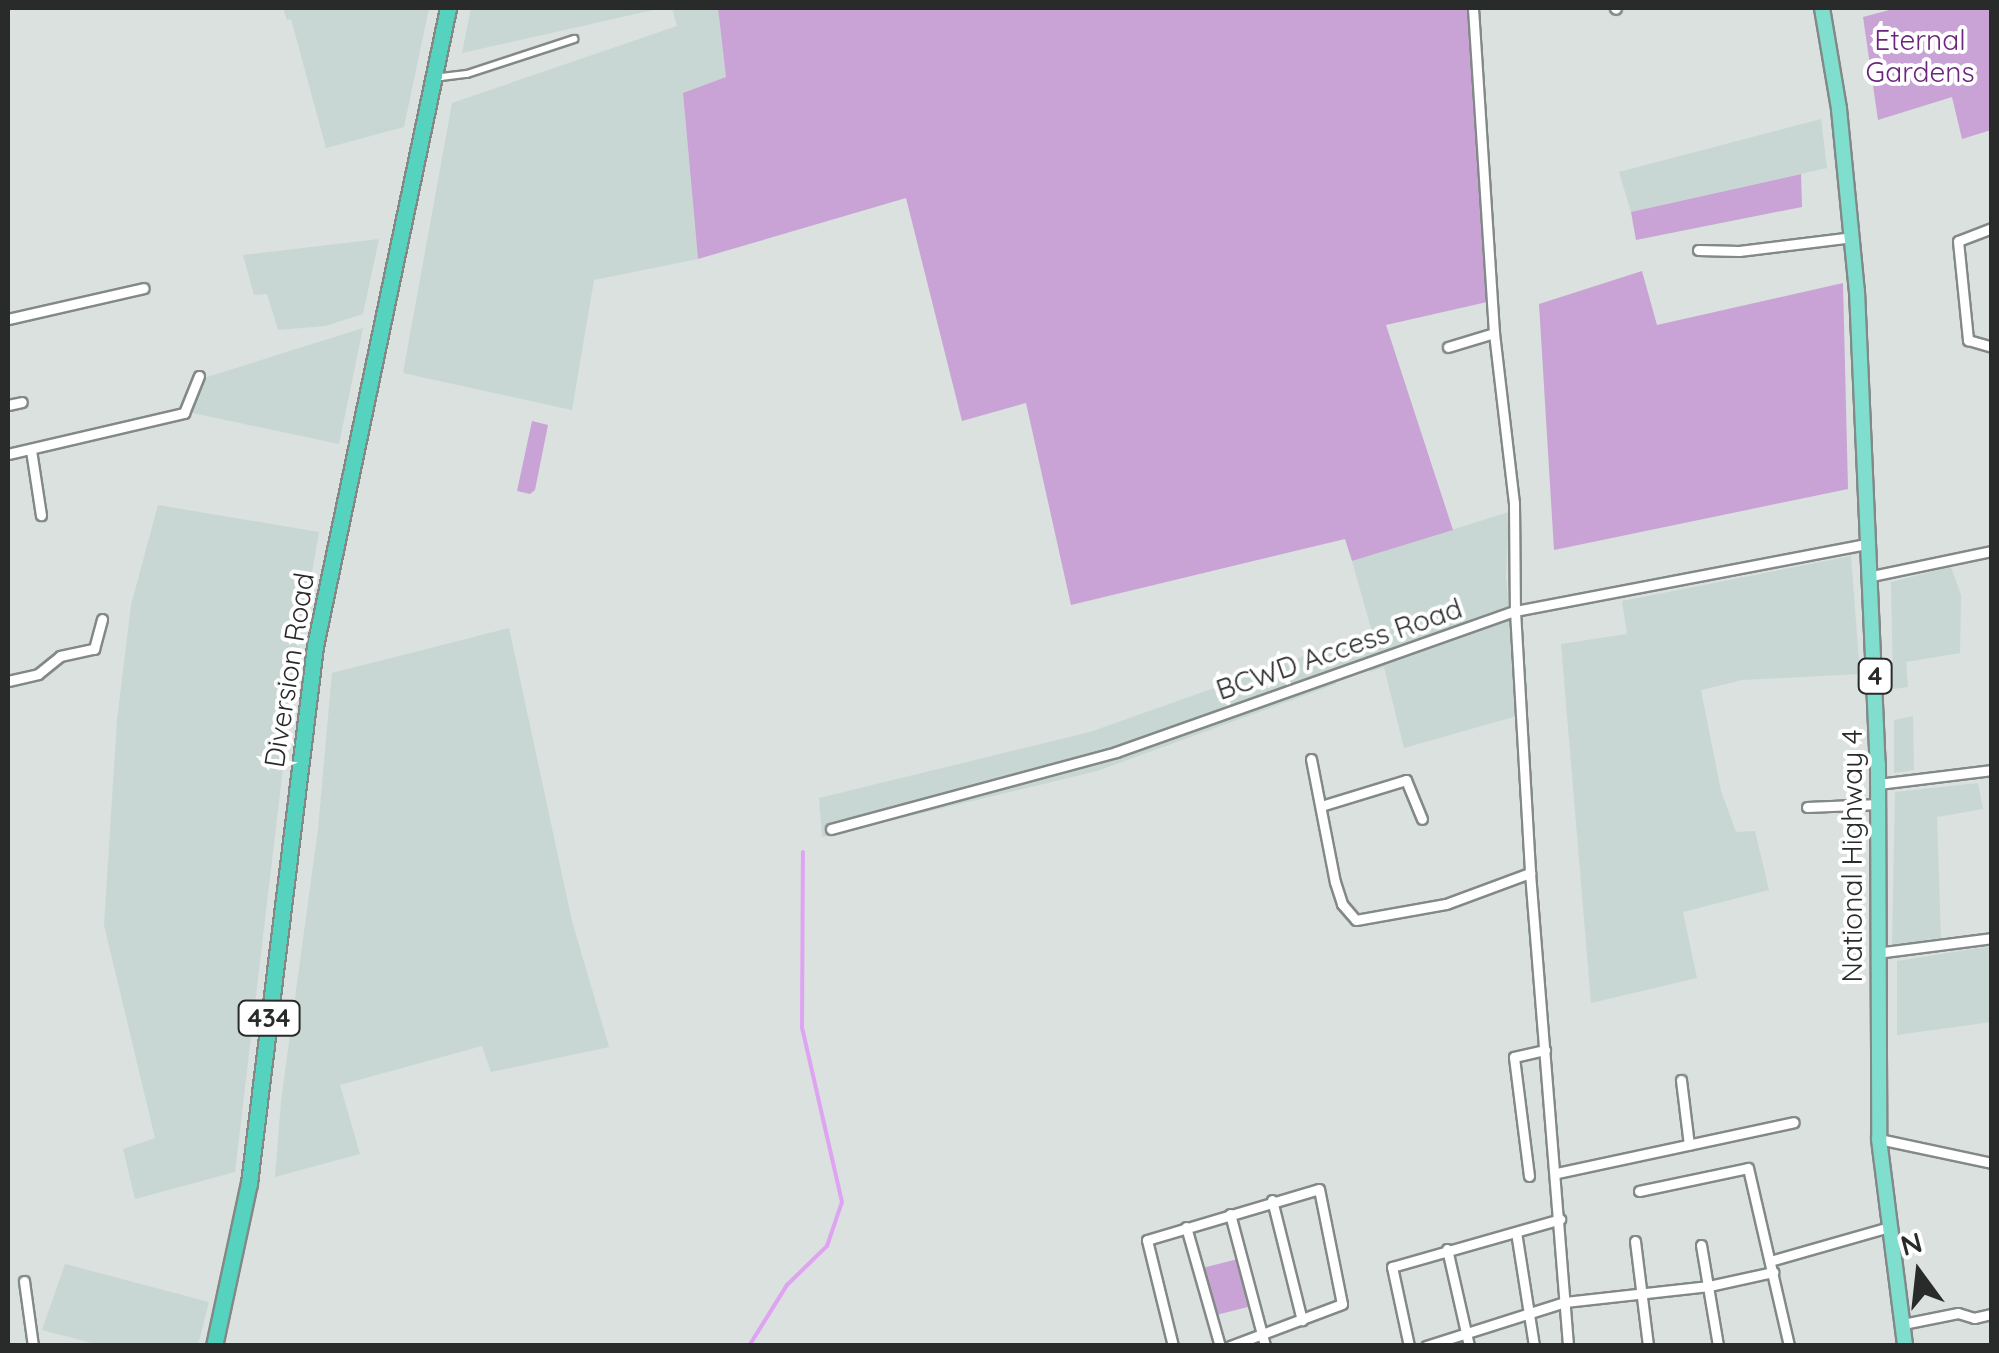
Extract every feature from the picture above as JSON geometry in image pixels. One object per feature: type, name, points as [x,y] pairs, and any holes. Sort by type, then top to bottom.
[{"type":"highway","name":"Diversion Road","points":[[214,1346],[248,1183],[312,660],[448,8]]},
{"type":"main road","name":"National Highway 4","points":[[1822,8],[1853,236],[1872,576],[1878,784],[1879,1140],[1905,1346]]},
{"type":"street","points":[[1473,8],[1494,333],[1514,503],[1515,612],[1530,874],[1568,1346]]},
{"type":"street","points":[[432,78],[467,74],[574,39]]},
{"type":"street","points":[[1992,228],[1958,240],[1968,340],[1992,347]]},
{"type":"street","points":[[1698,250],[1739,250],[1853,236]]},
{"type":"street","points":[[8,319],[144,288]]},
{"type":"street","points":[[1448,347],[1494,333]]},
{"type":"street","points":[[8,454],[184,413],[199,376]]},
{"type":"street","points":[[8,405],[22,402]]},
{"type":"street","points":[[31,450],[41,515]]},
{"type":"street","name":"BCWD Access Road","points":[[831,830],[1116,752],[1515,612],[1870,543]]},
{"type":"street","points":[[1872,576],[1992,552]]},
{"type":"street","points":[[8,681],[38,674],[60,656],[94,649],[102,619]]},
{"type":"street","points":[[1311,759],[1334,882],[1342,904],[1356,920],[1446,904],[1530,874]]},
{"type":"street","points":[[1878,784],[1992,770]]},
{"type":"street","points":[[1321,806],[1406,780],[1422,820]]},
{"type":"street","points":[[1807,808],[1878,804]]},
{"type":"street","points":[[1876,953],[1992,938]]},
{"type":"street","points":[[1529,1176],[1514,1057],[1545,1050]]},
{"type":"street","points":[[1681,1080],[1689,1145]]},
{"type":"street","points":[[1557,1173],[1794,1122]]},
{"type":"street","points":[[1879,1140],[1992,1162]]},
{"type":"street","points":[[1640,1191],[1748,1168],[1789,1346]]},
{"type":"street","points":[[1172,1346],[1148,1240],[1272,1200],[1320,1189],[1342,1304],[1263,1340],[1230,1346]]},
{"type":"street","points":[[1272,1200],[1302,1320]]},
{"type":"street","points":[[1230,1214],[1263,1340]]},
{"type":"street","points":[[1409,1346],[1392,1266],[1560,1219]]},
{"type":"street","points":[[1186,1227],[1220,1346]]},
{"type":"street","points":[[1426,1346],[1564,1302],[1708,1286],[1889,1227]]},
{"type":"street","points":[[1516,1232],[1532,1311],[1534,1346]]},
{"type":"street","points":[[1635,1241],[1648,1346]]},
{"type":"street","points":[[1701,1245],[1718,1346]]},
{"type":"street","points":[[1447,1249],[1469,1346]]},
{"type":"street","points":[[24,1282],[33,1346]]},
{"type":"street","points":[[1903,1324],[1958,1313],[1974,1318],[1992,1314]]},
{"type":"shaded area","points":[[283,8],[429,8],[404,127],[326,148],[291,19],[287,20]]},
{"type":"shaded area","points":[[471,8],[662,8],[462,53]]},
{"type":"shaded area","points":[[672,8],[718,8],[726,77],[683,94],[698,259],[594,280],[572,410],[403,373],[452,103],[677,26]]},
{"type":"shaded area","points":[[1821,119],[1827,168],[1631,212],[1619,172]]},
{"type":"shaded area","points":[[379,239],[363,314],[325,326],[278,330],[267,294],[254,295],[243,255]]},
{"type":"shaded area","points":[[363,328],[339,444],[188,412],[201,379]]},
{"type":"shaded area","points":[[158,505],[319,532],[293,684],[235,1172],[135,1199],[123,1149],[155,1138],[104,925],[117,720],[131,605]]},
{"type":"shaded area","points":[[1509,512],[1506,576],[1517,716],[1404,748],[1384,667],[1370,672],[1368,667],[1335,679],[1336,684],[1097,771],[822,837],[819,798],[1090,732],[1372,632],[1352,561]]},
{"type":"shaded area","points":[[1851,556],[1860,674],[1742,680],[1701,690],[1721,791],[1736,832],[1755,831],[1769,890],[1683,912],[1697,978],[1591,1003],[1561,644],[1627,634],[1622,601]]},
{"type":"shaded area","points":[[1951,567],[1961,595],[1960,653],[1906,662],[1908,687],[1893,689],[1891,582]]},
{"type":"shaded area","points":[[509,628],[572,921],[609,1047],[491,1072],[482,1046],[340,1085],[360,1154],[275,1177],[281,1101],[318,829],[332,673]]},
{"type":"shaded area","points":[[1913,716],[1914,770],[1894,773],[1894,720]]},
{"type":"shaded area","points":[[1978,783],[1983,809],[1937,817],[1941,938],[1892,945],[1895,792]]},
{"type":"shaded area","points":[[1991,946],[1991,1022],[1897,1035],[1897,961]]},
{"type":"shaded area","points":[[65,1264],[209,1302],[198,1345],[100,1345],[42,1330]]},
{"type":"green space","points":[[718,8],[1469,8],[1487,302],[1386,325],[1453,530],[1352,561],[1345,539],[1071,605],[1026,403],[962,421],[906,198],[698,259],[683,93],[726,77]]},
{"type":"green space","name":"Eternal Gardens","points":[[1897,8],[1991,8],[1991,130],[1962,139],[1952,97],[1878,120],[1863,17]]},
{"type":"green space","points":[[1801,174],[1802,207],[1636,240],[1631,212]]},
{"type":"green space","points":[[1642,271],[1657,325],[1843,283],[1848,489],[1554,550],[1539,304]]},
{"type":"green space","points":[[532,421],[548,425],[535,490],[530,494],[517,491]]},
{"type":"green space","points":[[1242,1258],[1254,1306],[1209,1317],[1197,1269]]},
{"type":"waterway","points":[[749,1346],[787,1285],[827,1246],[842,1202],[802,1028],[803,852]]}]
